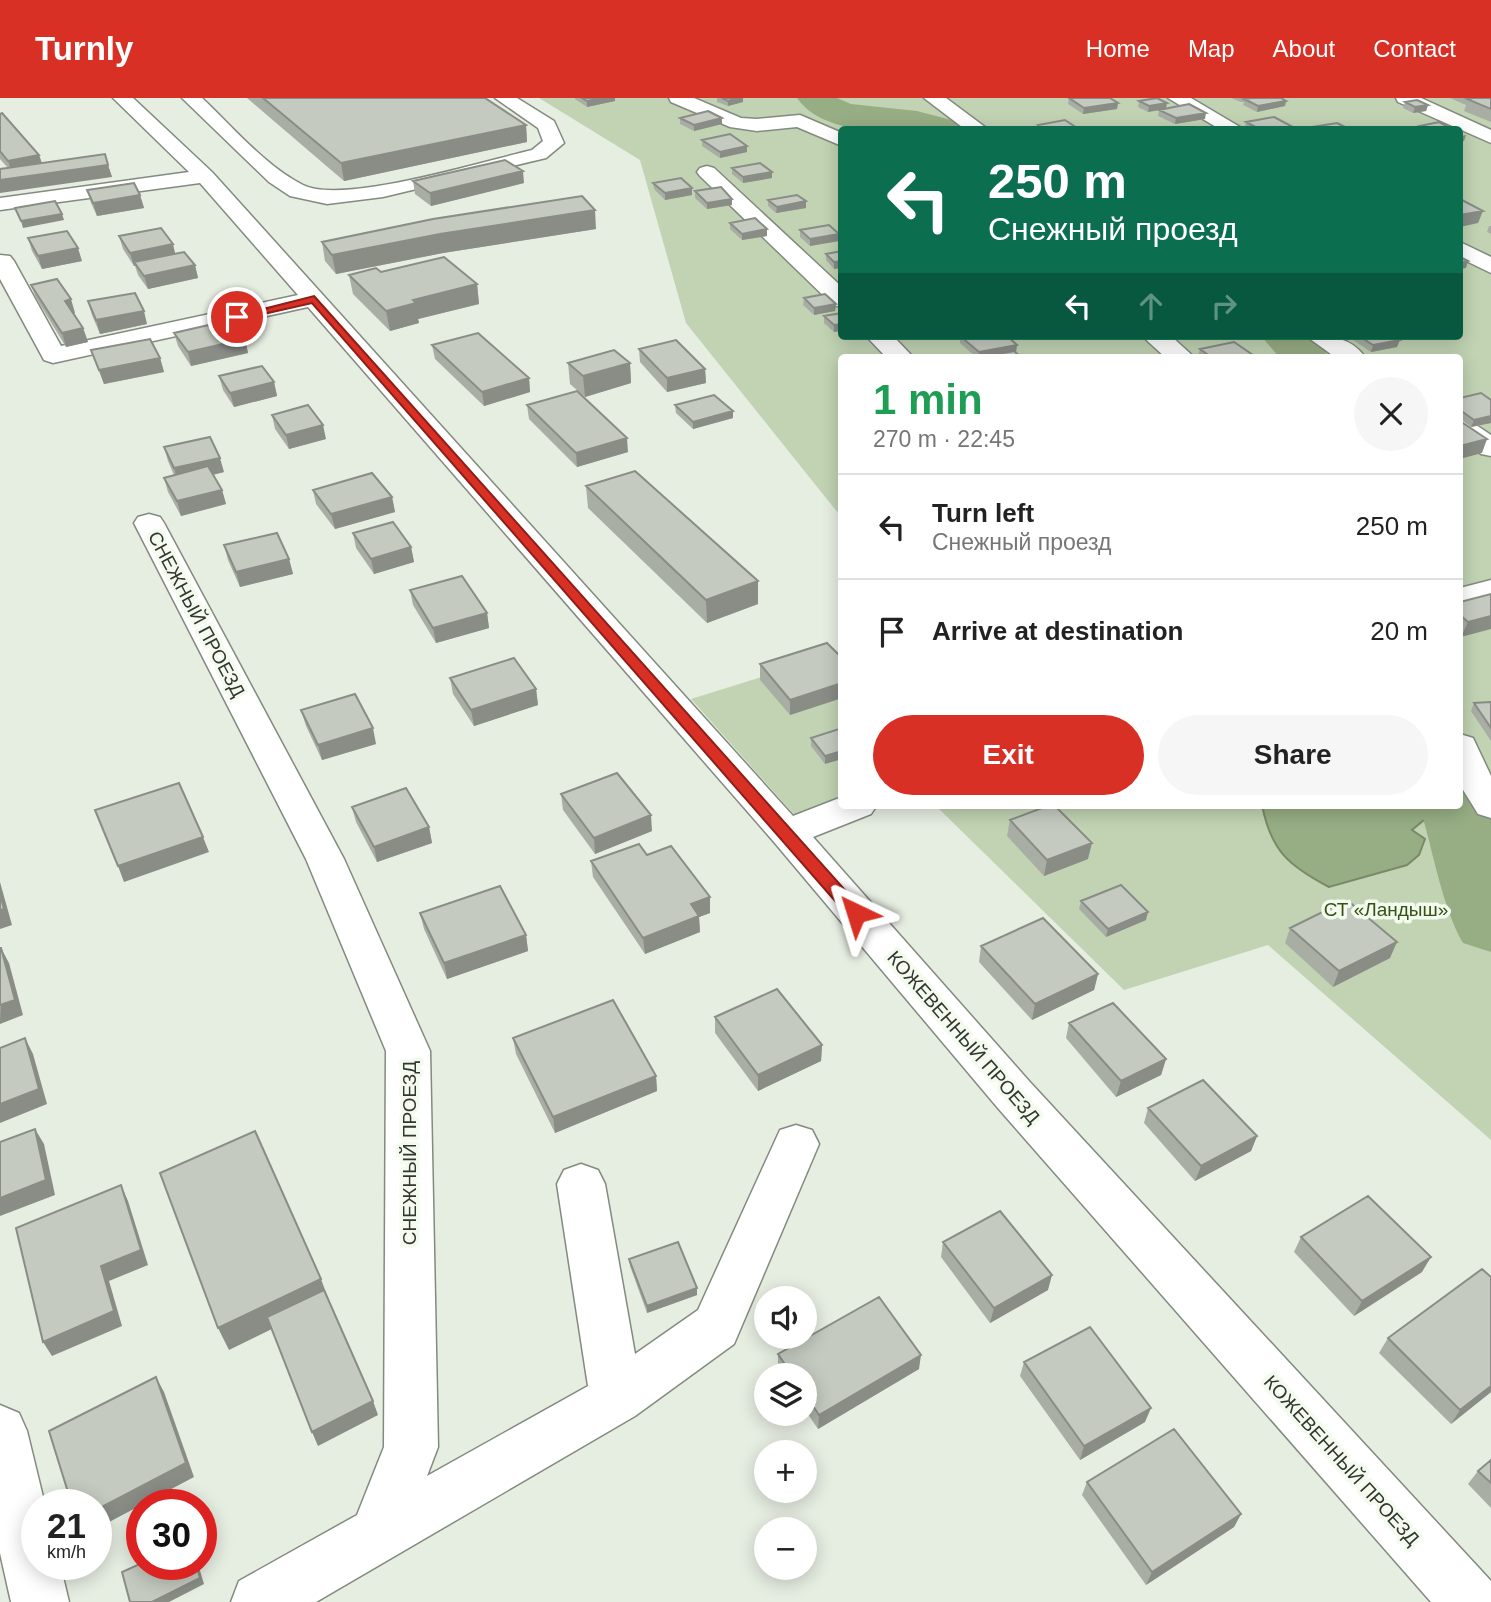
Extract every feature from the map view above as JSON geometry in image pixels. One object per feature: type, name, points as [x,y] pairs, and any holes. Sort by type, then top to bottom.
[{"type":"street","name":"КОЖЕВЕННЫЙ ПРОЕЗД","points":[[122,98],[205,176],[787,833],[1013,1094],[1469,1602]]},
{"type":"street","points":[[191,98],[276,178],[298,191],[327,198],[396,188],[539,154],[555,143],[547,125],[504,98]]},
{"type":"street","points":[[678,98],[737,123],[757,125],[800,121],[838,138]]},
{"type":"street","points":[[933,98],[974,126]]},
{"type":"street","points":[[1177,98],[1229,126]]},
{"type":"street","points":[[1405,98],[1491,137]]},
{"type":"street","points":[[707,172],[838,296]]},
{"type":"street","points":[[0,204],[205,176]]},
{"type":"street","points":[[1463,251],[1491,266]]},
{"type":"street","points":[[2,261],[53,355],[314,299]]},
{"type":"street","points":[[883,340],[897,354]]},
{"type":"street","points":[[1160,340],[1177,354]]},
{"type":"street","points":[[1325,340],[1347,354]]},
{"type":"street","points":[[1463,430],[1491,448]]},
{"type":"street","name":"СНЕЖНЫЙ ПРОЕЗД","points":[[149,523],[325,859],[408,1051],[411,1447],[377,1535]]},
{"type":"street","points":[[1463,597],[1491,590]]},
{"type":"street","points":[[1463,754],[1469,771],[1491,805]]},
{"type":"street","points":[[787,833],[848,809]]},
{"type":"street","points":[[261,1602],[616,1398],[716,1327],[796,1144]]},
{"type":"street","points":[[581,1184],[616,1398]]},
{"type":"street","points":[[0,1430],[40,1602]]},
{"type":"green space","name":"СТ «Ландыш»","points":[[539,98],[1491,98],[1491,1140],[1268,945],[1124,990],[939,809],[1463,809],[1463,354],[838,354],[838,513],[686,323],[640,160]]},
{"type":"green space","points":[[838,653],[838,805],[799,820],[691,699]]},
{"type":"shaded area","points":[[1263,809],[1427,809],[1430,815],[1412,830],[1425,839],[1419,855],[1407,865],[1329,887],[1303,872],[1284,855],[1266,821]]},
{"type":"building","points":[[263,98],[485,98],[526,125],[341,163]]},
{"type":"building","points":[[1069,98],[1110,98],[1118,103],[1084,108]]},
{"type":"building","points":[[1157,98],[1167,103],[1149,106],[1139,101]]},
{"type":"building","points":[[1281,98],[1286,101],[1258,106],[1244,99]]},
{"type":"building","points":[[1491,98],[1491,109],[1467,99]]},
{"type":"building","points":[[1417,100],[1428,105],[1415,107],[1405,102]]},
{"type":"building","points":[[1189,104],[1206,113],[1176,118],[1159,110]]},
{"type":"building","points":[[708,111],[722,118],[694,125],[680,118]]},
{"type":"building","points":[[2,113],[39,155],[8,161],[0,151]]},
{"type":"building","points":[[1274,117],[1291,126],[1254,126],[1246,122]]},
{"type":"building","points":[[1065,120],[1074,126],[1039,126]]},
{"type":"building","points":[[1439,122],[1446,126],[1420,126]]},
{"type":"building","points":[[1337,123],[1343,126],[1318,126]]},
{"type":"building","points":[[730,134],[747,146],[720,152],[702,140]]},
{"type":"building","points":[[105,154],[108,165],[0,180],[0,169]]},
{"type":"building","points":[[505,160],[523,171],[430,193],[413,181]]},
{"type":"building","points":[[760,163],[772,172],[743,177],[732,168]]},
{"type":"building","points":[[681,178],[692,188],[665,193],[653,183]]},
{"type":"building","points":[[134,183],[140,195],[93,203],[87,190]]},
{"type":"building","points":[[721,187],[732,199],[707,203],[695,191]]},
{"type":"building","points":[[797,195],[806,201],[777,207],[768,200]]},
{"type":"building","points":[[582,196],[595,210],[440,234],[332,255],[322,242],[433,219]]},
{"type":"building","points":[[55,201],[62,214],[21,221],[15,208]]},
{"type":"building","points":[[1463,201],[1483,211],[1463,214]]},
{"type":"building","points":[[755,218],[767,229],[742,234],[730,223]]},
{"type":"building","points":[[829,225],[838,234],[810,239],[800,230]]},
{"type":"building","points":[[161,228],[173,244],[130,253],[119,236]]},
{"type":"building","points":[[67,231],[78,248],[38,256],[28,238]]},
{"type":"building","points":[[184,252],[195,265],[144,276],[134,262]]},
{"type":"building","points":[[838,252],[838,262],[834,262],[826,254]]},
{"type":"building","points":[[444,257],[477,284],[413,300],[416,303],[386,311],[349,275],[376,268],[381,272]]},
{"type":"building","points":[[57,279],[71,299],[65,301],[83,328],[62,333],[31,285]]},
{"type":"building","points":[[135,293],[144,311],[96,320],[88,301]]},
{"type":"building","points":[[825,294],[836,304],[814,308],[804,298]]},
{"type":"building","points":[[838,314],[838,324],[834,325],[824,316]]},
{"type":"building","points":[[230,320],[245,339],[188,352],[174,333]]},
{"type":"building","points":[[478,333],[529,378],[482,392],[432,345]]},
{"type":"building","points":[[150,339],[160,358],[99,370],[91,350]]},
{"type":"building","points":[[676,340],[705,369],[667,378],[639,349]]},
{"type":"building","points":[[965,340],[1011,340],[1017,345],[979,352]]},
{"type":"building","points":[[1365,340],[1400,340],[1373,345]]},
{"type":"building","points":[[1234,342],[1252,354],[1207,354],[1200,349]]},
{"type":"building","points":[[614,350],[630,363],[583,376],[568,363]]},
{"type":"building","points":[[262,366],[274,382],[230,393],[219,376]]},
{"type":"building","points":[[577,391],[627,438],[576,453],[527,405]]},
{"type":"building","points":[[1481,393],[1491,400],[1491,416],[1474,420],[1463,412],[1463,397]]},
{"type":"building","points":[[714,395],[733,411],[693,422],[675,405]]},
{"type":"building","points":[[308,405],[323,425],[286,435],[272,415]]},
{"type":"building","points":[[1463,423],[1487,439],[1463,445]]},
{"type":"building","points":[[210,437],[220,458],[174,468],[164,447]]},
{"type":"building","points":[[208,466],[222,490],[177,501],[164,478]]},
{"type":"building","points":[[635,471],[758,581],[706,600],[586,486]]},
{"type":"building","points":[[372,473],[392,497],[331,514],[313,490]]},
{"type":"building","points":[[393,522],[411,547],[371,559],[353,533]]},
{"type":"building","points":[[277,533],[289,559],[236,572],[224,545]]},
{"type":"building","points":[[462,576],[487,613],[433,628],[410,590]]},
{"type":"building","points":[[1491,594],[1491,616],[1468,622],[1463,618],[1463,601]]},
{"type":"building","points":[[827,643],[838,654],[838,684],[790,700],[760,664]]},
{"type":"building","points":[[514,658],[536,689],[471,710],[450,678]]},
{"type":"building","points":[[355,694],[373,728],[318,745],[301,710]]},
{"type":"building","points":[[1491,702],[1491,728],[1474,703]]},
{"type":"building","points":[[838,729],[838,752],[825,756],[811,738]]},
{"type":"building","points":[[617,773],[651,815],[594,838],[561,794]]},
{"type":"building","points":[[179,783],[203,837],[118,866],[95,810]]},
{"type":"building","points":[[406,788],[429,827],[374,847],[352,807]]},
{"type":"building","points":[[1039,809],[1058,809],[1092,843],[1047,860],[1010,820]]},
{"type":"building","points":[[639,844],[647,855],[671,846],[710,897],[691,904],[699,916],[643,938],[591,861]]},
{"type":"building","points":[[1121,885],[1148,912],[1108,929],[1081,901]]},
{"type":"building","points":[[500,886],[526,935],[444,963],[420,913]]},
{"type":"building","points":[[0,894],[4,909],[0,910]]},
{"type":"building","points":[[1347,900],[1397,942],[1339,971],[1290,928]]},
{"type":"building","points":[[1043,918],[1098,974],[1035,1004],[981,946]]},
{"type":"building","points":[[0,948],[15,1000],[0,1005]]},
{"type":"building","points":[[777,989],[822,1045],[758,1075],[715,1017]]},
{"type":"building","points":[[613,1000],[656,1076],[553,1117],[513,1038]]},
{"type":"building","points":[[1113,1003],[1166,1059],[1121,1081],[1069,1023]]},
{"type":"building","points":[[25,1038],[39,1089],[0,1104],[0,1048]]},
{"type":"building","points":[[1203,1080],[1257,1136],[1201,1166],[1148,1108]]},
{"type":"building","points":[[35,1129],[46,1180],[0,1198],[0,1142]]},
{"type":"building","points":[[255,1131],[321,1279],[218,1328],[160,1173]]},
{"type":"building","points":[[121,1185],[141,1250],[101,1266],[114,1311],[43,1342],[16,1228]]},
{"type":"building","points":[[1368,1196],[1431,1257],[1362,1301],[1301,1237]]},
{"type":"building","points":[[1000,1211],[1052,1275],[994,1308],[943,1242]]},
{"type":"building","points":[[678,1242],[697,1288],[647,1306],[629,1259]]},
{"type":"building","points":[[1482,1269],[1491,1277],[1491,1386],[1460,1410],[1388,1338]]},
{"type":"building","points":[[324,1290],[373,1401],[312,1432],[267,1317]]},
{"type":"building","points":[[879,1297],[921,1355],[819,1415],[817,1363],[784,1363],[778,1354],[787,1349],[817,1349],[817,1332]]},
{"type":"building","points":[[1090,1327],[1151,1408],[1084,1446],[1024,1362]]},
{"type":"building","points":[[156,1377],[186,1463],[136,1489],[126,1489],[126,1494],[112,1502],[112,1489],[67,1489],[49,1431]]},
{"type":"building","points":[[1174,1429],[1241,1514],[1152,1572],[1087,1482]]},
{"type":"building","points":[[1491,1460],[1491,1483],[1478,1471]]},
{"type":"building","points":[[126,1570],[126,1580],[196,1580],[152,1602],[130,1602],[122,1572]]},
{"type":"waterway","points":[[815,98],[835,112],[931,126]]},
{"type":"waterway","points":[[1291,340],[1302,354]]},
{"type":"waterway","points":[[1456,809],[1491,923]]},
{"type":"route","points":[[237,317],[314,299],[856,913]]}]
